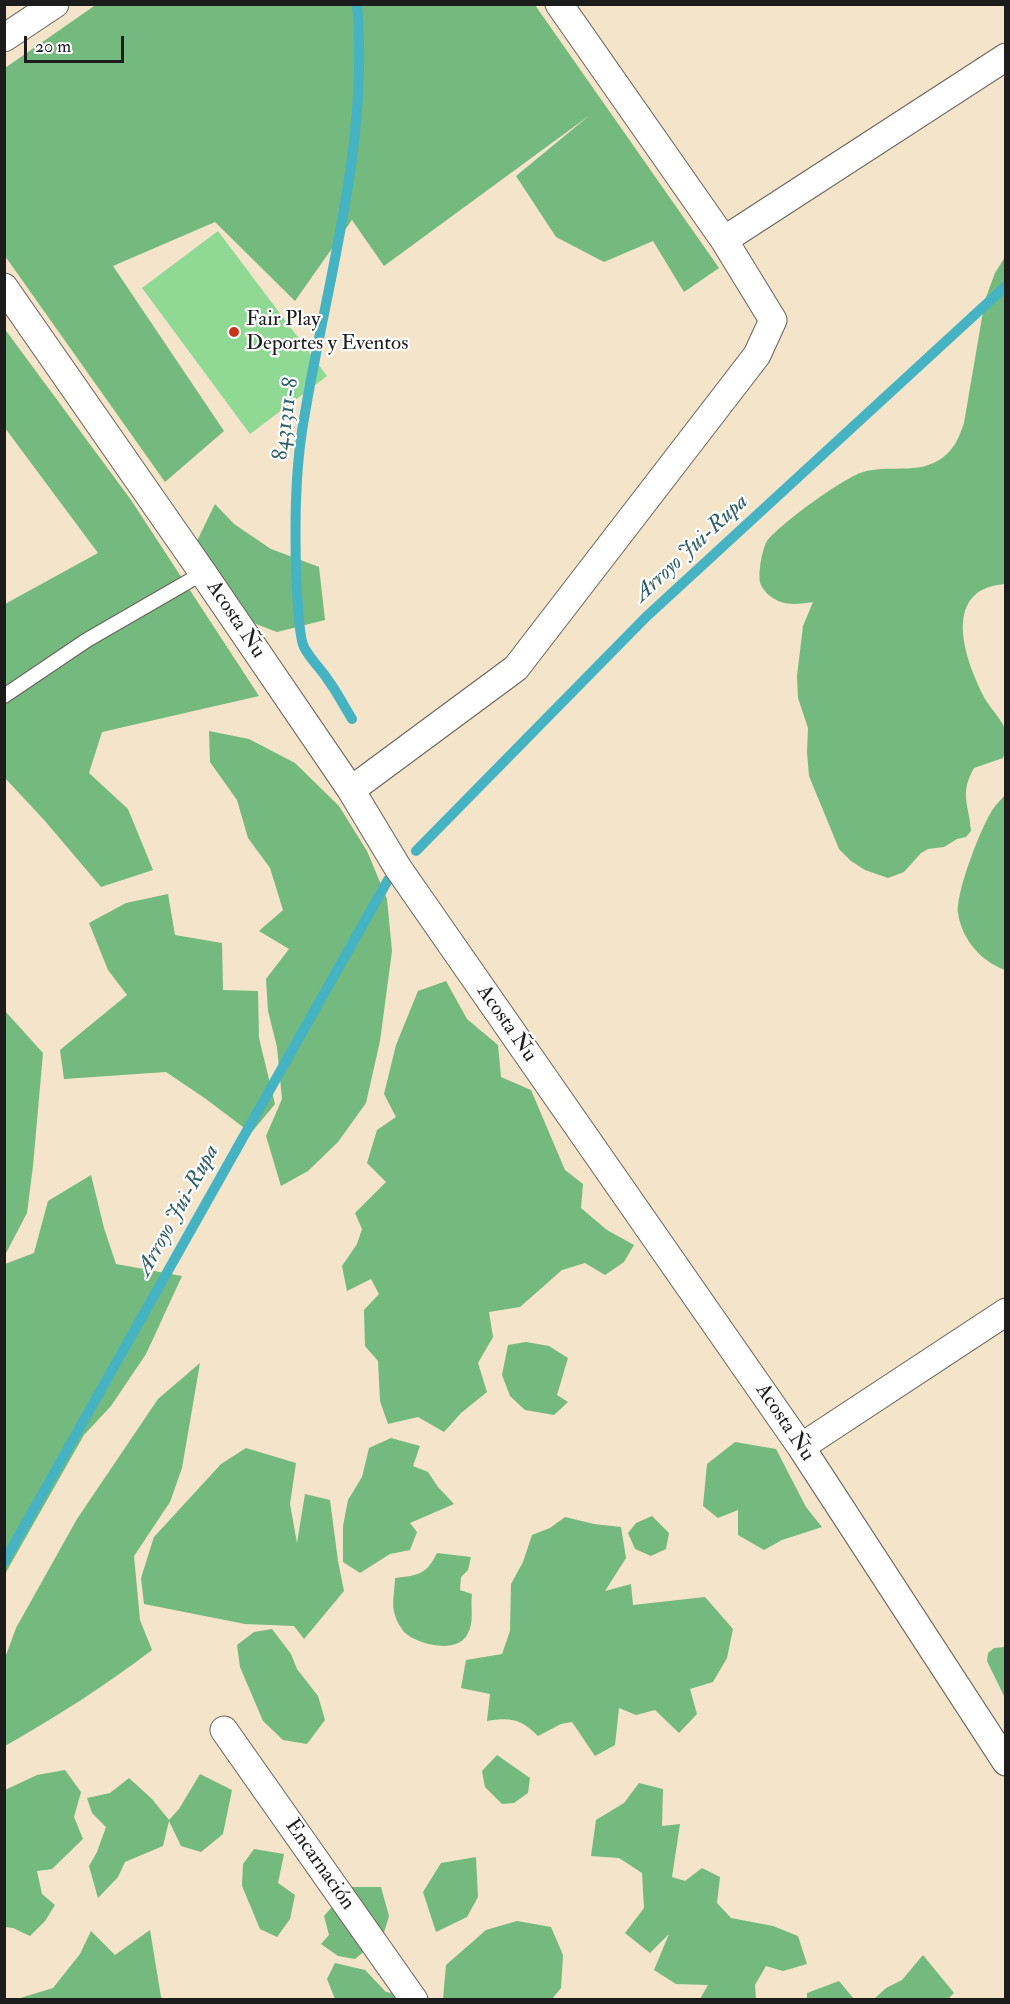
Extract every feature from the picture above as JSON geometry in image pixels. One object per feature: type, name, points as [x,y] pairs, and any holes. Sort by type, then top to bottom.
[{"type":"street","points":[[4,38],[55,4]]},
{"type":"street","points":[[351,790],[516,668],[758,355],[773,320],[724,240],[559,4]]},
{"type":"street","points":[[724,240],[1005,57]]},
{"type":"street","name":"Acosta Ñu","points":[[4,287],[351,790],[398,868],[801,1447],[1005,1762]]},
{"type":"street","points":[[801,1447],[1005,1312]]},
{"type":"street","name":"Encarnación","points":[[224,1730],[414,2000]]},
{"type":"lane","points":[[4,696],[87,640],[203,573]]},
{"type":"green space","points":[[97,4],[535,5],[719,268],[684,292],[653,241],[604,262],[556,237],[516,176],[590,115],[384,266],[352,220],[295,301],[215,222],[113,266],[224,431],[165,482],[5,256],[5,68]]},
{"type":"green space","name":"Fair Play Deportes y Eventos","points":[[218,231],[327,376],[250,434],[142,288]]},
{"type":"green space","points":[[1005,257],[1005,584],[984,589],[971,599],[964,614],[963,631],[966,650],[979,687],[1005,730],[1005,751],[1003,758],[974,768],[969,777],[966,799],[971,831],[966,837],[957,839],[944,847],[928,849],[921,853],[904,872],[888,878],[865,870],[839,849],[809,776],[808,728],[798,698],[797,676],[803,626],[813,602],[786,603],[769,595],[760,581],[762,556],[767,541],[774,533],[841,483],[872,470],[921,467],[939,460],[952,449],[964,423],[985,300],[995,273]]},
{"type":"green space","points":[[4,328],[131,500],[259,696],[102,732],[89,773],[128,809],[153,870],[101,887],[5,778],[5,604],[98,553],[5,428]]},
{"type":"green space","points":[[215,504],[234,524],[271,549],[319,567],[325,620],[277,632],[256,624],[219,595],[196,543]]},
{"type":"green space","points":[[209,731],[249,739],[295,763],[339,806],[367,851],[387,899],[392,951],[380,1041],[366,1103],[338,1142],[308,1171],[281,1186],[266,1136],[282,1099],[277,1047],[268,1011],[266,979],[289,949],[259,931],[283,910],[270,868],[248,838],[237,800],[210,762]]},
{"type":"green space","points":[[1005,795],[1005,970],[988,961],[968,941],[960,923],[958,903],[976,844],[993,809]]},
{"type":"green space","points":[[168,894],[175,935],[222,943],[223,990],[258,991],[259,1038],[275,1104],[251,1133],[166,1072],[64,1079],[60,1050],[127,995],[108,970],[89,923],[126,903]]},
{"type":"green space","points":[[446,981],[467,1019],[498,1045],[501,1077],[531,1090],[565,1170],[583,1184],[581,1208],[607,1230],[634,1245],[624,1262],[605,1275],[585,1263],[562,1270],[520,1307],[489,1312],[493,1337],[478,1363],[487,1392],[461,1413],[444,1432],[418,1417],[388,1424],[380,1401],[378,1361],[365,1346],[364,1310],[379,1294],[371,1279],[347,1291],[342,1266],[357,1244],[362,1229],[355,1213],[386,1182],[367,1163],[377,1130],[396,1117],[384,1094],[396,1045],[418,991]]},
{"type":"green space","points":[[5,1011],[43,1053],[27,1213],[5,1255]]},
{"type":"green space","points":[[91,1175],[104,1228],[116,1264],[182,1276],[146,1354],[111,1406],[84,1435],[5,1574],[5,1264],[34,1253],[48,1201]]},
{"type":"green space","points":[[526,1342],[549,1346],[568,1358],[557,1395],[568,1402],[554,1415],[525,1410],[510,1396],[502,1375],[508,1345]]},
{"type":"green space","points":[[200,1363],[182,1468],[170,1502],[134,1556],[140,1620],[152,1650],[80,1701],[5,1746],[5,1658],[16,1628],[77,1519],[158,1399]]},
{"type":"green space","points":[[391,1438],[420,1446],[413,1466],[428,1472],[454,1504],[410,1523],[417,1532],[410,1550],[390,1554],[360,1573],[343,1562],[343,1526],[348,1500],[362,1477],[369,1448]]},
{"type":"green space","points":[[735,1442],[776,1449],[806,1507],[822,1527],[782,1540],[764,1550],[738,1535],[738,1510],[718,1518],[703,1506],[707,1464]]},
{"type":"green space","points":[[246,1448],[296,1463],[290,1504],[297,1543],[305,1494],[330,1500],[344,1591],[304,1639],[294,1626],[245,1624],[144,1604],[141,1578],[154,1537],[221,1464]]},
{"type":"green space","points":[[652,1516],[669,1533],[666,1549],[651,1556],[635,1549],[628,1533],[636,1523]]},
{"type":"green space","points":[[565,1517],[621,1527],[626,1558],[605,1591],[631,1584],[633,1605],[705,1597],[733,1629],[727,1658],[713,1682],[690,1689],[697,1714],[679,1733],[655,1710],[636,1715],[619,1708],[615,1745],[595,1756],[572,1722],[561,1724],[538,1736],[526,1726],[515,1721],[503,1719],[487,1721],[490,1694],[461,1688],[466,1660],[502,1654],[510,1631],[511,1584],[523,1562],[532,1535],[550,1528]]},
{"type":"green space","points":[[437,1553],[471,1557],[468,1570],[461,1577],[460,1590],[472,1594],[471,1625],[462,1641],[446,1646],[427,1644],[410,1637],[396,1619],[393,1607],[395,1578],[421,1573],[429,1566]]},
{"type":"green space","points":[[272,1629],[291,1654],[297,1669],[318,1696],[325,1720],[307,1744],[283,1740],[263,1721],[240,1667],[237,1645],[254,1632]]},
{"type":"green space","points":[[1006,1647],[1005,1698],[987,1661],[988,1653],[994,1648]]},
{"type":"green space","points":[[497,1755],[530,1778],[528,1793],[514,1803],[502,1804],[485,1787],[482,1771]]},
{"type":"green space","points":[[65,1770],[81,1792],[74,1817],[83,1839],[52,1869],[37,1871],[42,1894],[55,1905],[45,1921],[30,1936],[5,1927],[5,1790],[37,1775]]},
{"type":"green space","points":[[200,1774],[232,1790],[223,1834],[201,1852],[181,1846],[169,1821],[163,1846],[125,1862],[118,1877],[98,1898],[89,1866],[106,1827],[92,1813],[87,1798],[110,1793],[129,1778],[152,1799],[169,1820],[179,1809]]},
{"type":"green space","points":[[639,1783],[663,1789],[662,1826],[680,1824],[672,1877],[685,1881],[702,1868],[720,1877],[717,1903],[731,1918],[773,1926],[798,1936],[807,1964],[783,1971],[766,1966],[755,1985],[756,2000],[700,1999],[708,1985],[676,1984],[654,1970],[669,1934],[650,1953],[625,1933],[644,1908],[642,1873],[619,1858],[591,1856],[596,1820],[624,1803]]},
{"type":"green space","points":[[254,1849],[284,1854],[278,1883],[295,1895],[290,1919],[277,1937],[260,1929],[242,1886],[243,1864]]},
{"type":"green space","points":[[476,1857],[478,1897],[467,1917],[436,1932],[423,1892],[441,1863]]},
{"type":"green space","points":[[349,1887],[381,1887],[389,1916],[383,1936],[355,1959],[338,1956],[321,1944],[329,1935],[324,1916]]},
{"type":"green space","points":[[517,1921],[551,1927],[563,1955],[561,1988],[552,1999],[443,1999],[446,1965],[486,1930]]},
{"type":"green space","points":[[150,1930],[163,1999],[17,1999],[53,1988],[80,1954],[91,1931],[115,1955]]},
{"type":"green space","points":[[923,1955],[954,1993],[948,1999],[874,1999],[886,1988],[902,1980]]},
{"type":"green space","points":[[335,1963],[365,1970],[386,1992],[411,1996],[415,1999],[335,1999],[327,1979]]},
{"type":"green space","points":[[839,1981],[854,1999],[807,1999],[807,1993]]},
{"type":"waterway","name":"8431311-8","points":[[352,719],[306,651],[302,641],[297,599],[296,518],[302,431],[343,219],[351,165],[357,112],[359,58],[357,4]]},
{"type":"waterway","name":"Arroyo Jui-Rupa","points":[[416,851],[646,617],[1006,286]]},
{"type":"waterway","name":"Arroyo Jui-Rupa","points":[[4,1562],[388,880]]},
{"type":"place","name":"Fair Play Deportes y Eventos","points":[[234,332]]}]
